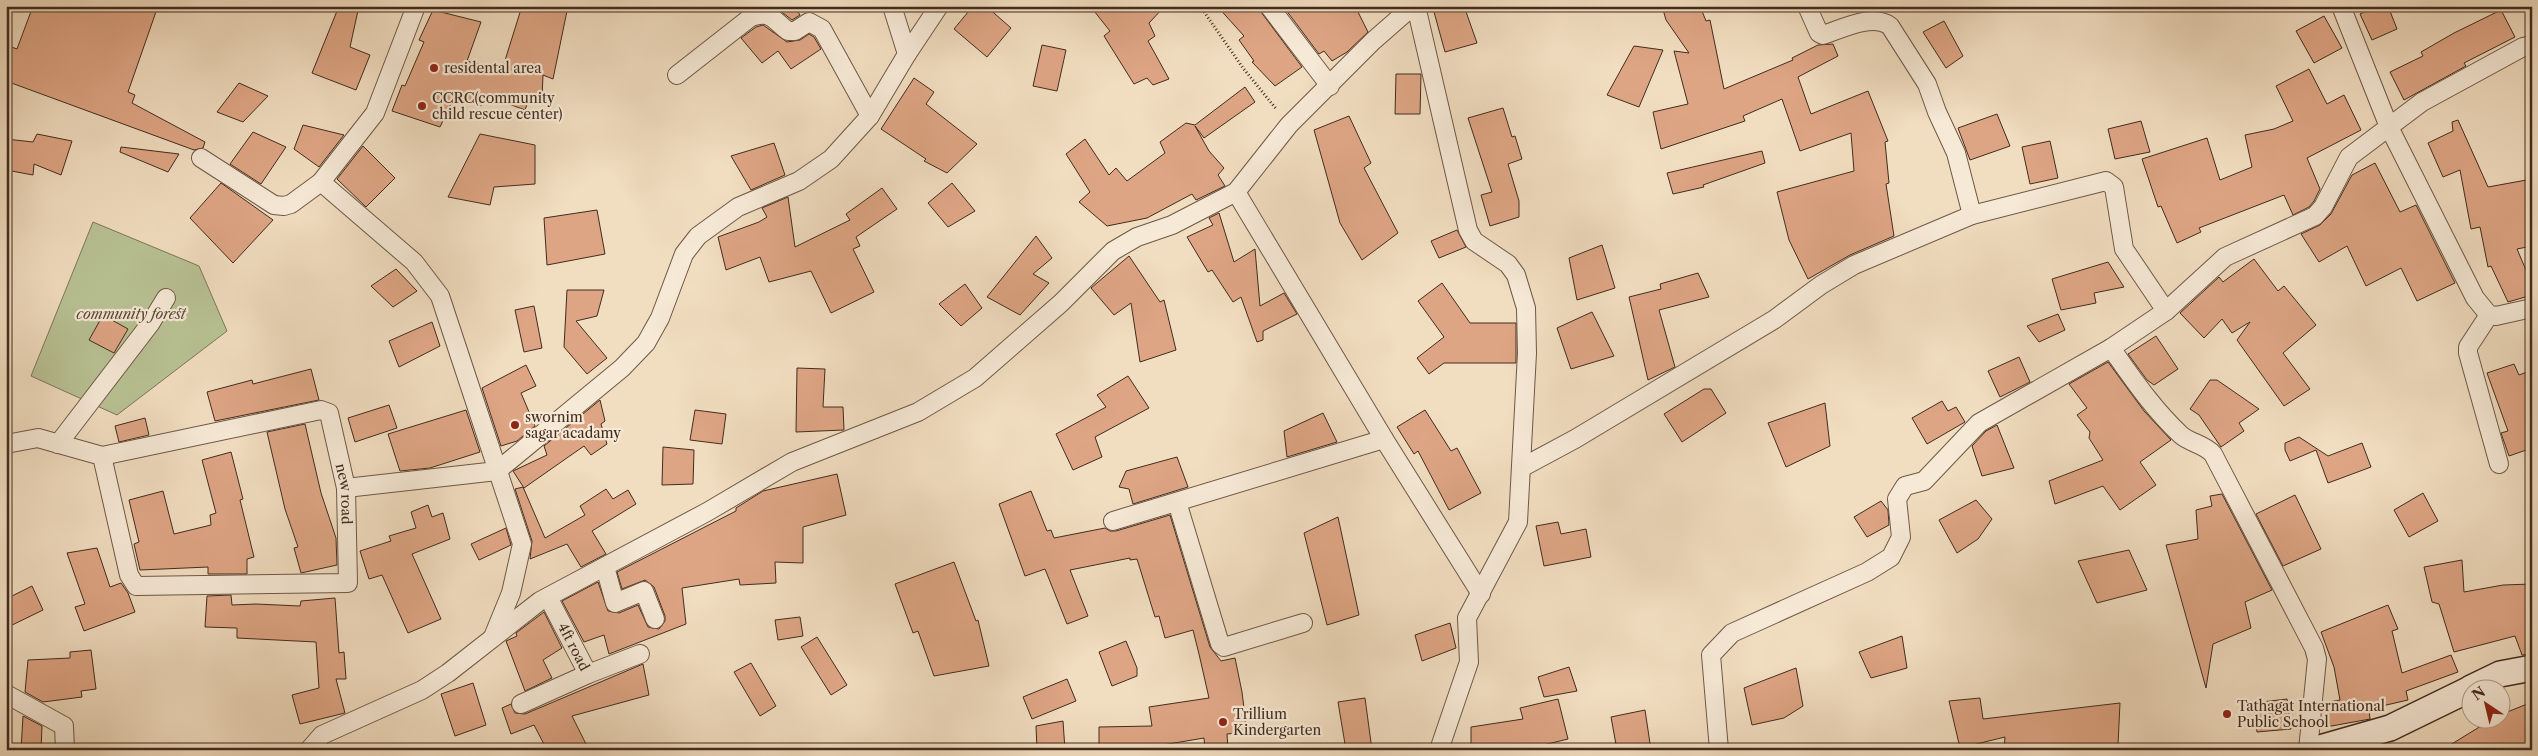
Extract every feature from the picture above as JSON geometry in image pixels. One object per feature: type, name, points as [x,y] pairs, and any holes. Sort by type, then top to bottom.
[{"type":"main road","points":[[2492,678],[2500,674],[2532,668]]},
{"type":"main road","points":[[2313,750],[2390,728],[2460,694]]},
{"type":"street","points":[[201,158],[274,205],[284,206],[291,204],[321,182],[375,113],[416,6]]},
{"type":"street","points":[[892,6],[907,54]]},
{"type":"street","points":[[346,488],[497,471],[622,368],[646,343],[660,318],[684,254],[698,236],[738,207],[799,181],[831,159],[870,116],[907,54],[940,6]]},
{"type":"street","points":[[1269,6],[1330,86]]},
{"type":"street","points":[[309,750],[322,735],[422,690],[448,673],[548,597],[708,512],[792,462],[918,412],[975,378],[1061,303],[1113,250],[1137,237],[1172,225],[1236,192],[1289,125],[1373,41],[1415,6],[1468,230],[1474,241],[1508,264],[1516,275],[1526,308],[1527,353],[1518,522],[1467,618],[1469,662],[1438,750]]},
{"type":"street","points":[[1807,6],[1819,33],[1823,35],[1872,20],[1883,21],[1890,26],[1927,84],[1942,126],[1956,153],[1972,215]]},
{"type":"street","points":[[2341,6],[2390,126],[2475,298],[2489,315],[2496,316],[2532,308]]},
{"type":"street","points":[[678,76],[751,17],[762,13],[770,16],[788,31],[794,31],[809,22],[822,29],[870,116]]},
{"type":"street","points":[[1719,750],[1711,655],[1732,634],[1867,572],[1891,557],[1901,537],[1897,500],[1905,486],[1924,480],[1978,423],[2111,348],[2166,311],[2225,257],[2315,216],[2323,207],[2349,157],[2422,102],[2523,47],[2532,45]]},
{"type":"street","points":[[1521,468],[1575,439],[1775,319],[1821,285],[1854,264],[1972,215],[2106,181],[2114,187],[2124,249],[2166,311]]},
{"type":"street","points":[[321,182],[414,262],[440,296],[522,544],[511,593],[492,638]]},
{"type":"street","points":[[1236,192],[1384,439],[1481,594]]},
{"type":"street","points":[[58,444],[150,324],[166,298]]},
{"type":"street","points":[[2489,315],[2468,347],[2468,353],[2499,464]]},
{"type":"street","points":[[2111,348],[2150,404],[2183,437],[2207,447],[2214,454],[2314,648],[2317,659],[2308,750]]},
{"type":"street","name":"new road","points":[[321,410],[329,413],[346,488],[348,583],[136,586],[129,575],[102,456],[321,410]]},
{"type":"street","points":[[6,444],[38,438],[102,456]]},
{"type":"street","points":[[1113,521],[1384,439]]},
{"type":"street","points":[[1177,502],[1220,644],[1224,647],[1303,623]]},
{"type":"street","points":[[605,567],[616,603],[644,591],[653,612]]},
{"type":"street","name":"4ft road","points":[[548,597],[588,674],[640,654]]},
{"type":"street","points":[[521,704],[588,674]]},
{"type":"street","points":[[6,694],[64,726],[65,750]]},
{"type":"path","points":[[1200,6],[1243,68],[1289,125]]},
{"type":"green space","name":"community forest","points":[[93,222],[199,266],[227,331],[117,415],[31,376]]},
{"type":"building","points":[[33,6],[158,6],[128,92],[135,95],[132,103],[205,142],[203,148],[194,150],[6,81],[6,45],[17,49]]},
{"type":"building","points":[[339,6],[359,6],[350,47],[370,55],[356,90],[312,73]]},
{"type":"building","points":[[522,6],[568,6],[553,79],[543,75],[542,98],[536,94],[535,101],[529,99],[525,110],[498,100],[502,93],[480,106],[455,96],[440,127],[392,111],[402,85],[405,86],[424,42],[419,40],[433,10],[481,22],[467,61],[502,70]]},
{"type":"building","points":[[782,6],[794,6],[800,15],[792,20],[778,9]]},
{"type":"building","points":[[973,6],[986,6],[1011,28],[987,57],[954,29]]},
{"type":"building","points":[[1090,6],[1165,6],[1149,23],[1155,36],[1148,41],[1169,79],[1153,85],[1147,78],[1134,84],[1104,36],[1110,31]]},
{"type":"building","points":[[1217,6],[1259,6],[1261,12],[1302,67],[1275,86],[1252,62],[1254,61],[1239,40],[1244,36]]},
{"type":"building","points":[[1283,6],[1355,6],[1368,32],[1347,52],[1332,61],[1324,51],[1319,54]]},
{"type":"building","points":[[1454,6],[1464,6],[1477,43],[1445,52],[1434,12]]},
{"type":"building","points":[[1662,6],[1700,6],[1706,21],[1710,20],[1724,89],[1793,60],[1792,58],[1818,45],[1833,44],[1838,56],[1798,77],[1811,114],[1868,91],[1888,141],[1885,142],[1889,183],[1886,184],[1894,236],[1850,255],[1808,279],[1789,240],[1777,192],[1854,171],[1851,133],[1800,151],[1782,99],[1743,116],[1745,121],[1661,149],[1653,112],[1688,104],[1674,51],[1689,53],[1666,20]]},
{"type":"building","points":[[2378,6],[2388,6],[2397,29],[2372,40],[2360,14]]},
{"type":"building","points":[[2501,10],[2515,37],[2464,63],[2466,66],[2404,100],[2390,72],[2423,56],[2421,52],[2454,33]]},
{"type":"building","points":[[2324,16],[2342,48],[2314,63],[2296,31]]},
{"type":"building","points":[[1944,21],[1963,56],[1946,68],[1923,32]]},
{"type":"building","points":[[763,25],[787,42],[800,40],[809,34],[814,37],[821,49],[791,69],[778,51],[762,63],[741,38],[756,27]]},
{"type":"building","points":[[1042,45],[1066,50],[1057,91],[1033,86]]},
{"type":"building","points":[[1634,46],[1663,50],[1639,107],[1607,95]]},
{"type":"building","points":[[2309,69],[2327,104],[2344,95],[2361,130],[2307,158],[2320,189],[2314,201],[2309,207],[2293,215],[2284,195],[2199,228],[2201,232],[2177,243],[2161,206],[2158,207],[2142,159],[2207,138],[2220,180],[2252,167],[2245,135],[2274,129],[2293,121],[2276,86]]},
{"type":"building","points":[[1396,74],[1421,74],[1420,114],[1395,114]]},
{"type":"building","points":[[914,78],[934,92],[926,104],[977,144],[947,173],[924,161],[926,159],[881,129]]},
{"type":"building","points":[[239,83],[268,96],[243,122],[217,112]]},
{"type":"building","points":[[1245,87],[1255,102],[1204,138],[1195,126],[1209,151],[1224,168],[1218,175],[1225,186],[1196,200],[1192,194],[1147,218],[1107,226],[1079,202],[1090,192],[1066,154],[1085,139],[1109,175],[1116,168],[1127,181],[1165,153],[1160,142],[1186,123],[1195,125]]},
{"type":"building","points":[[1503,108],[1512,137],[1515,136],[1522,159],[1508,164],[1519,201],[1519,217],[1490,226],[1481,195],[1492,192],[1468,118]]},
{"type":"building","points":[[1997,114],[2010,146],[1970,160],[1958,128]]},
{"type":"building","points":[[1349,116],[1371,163],[1364,168],[1398,233],[1362,260],[1340,223],[1314,130]]},
{"type":"building","points":[[2458,120],[2488,187],[2532,179],[2532,246],[2517,249],[2532,284],[2532,295],[2508,302],[2491,266],[2488,267],[2480,227],[2471,229],[2460,170],[2443,177],[2428,143],[2453,131],[2452,122]]},
{"type":"building","points":[[2141,121],[2150,152],[2115,159],[2108,129]]},
{"type":"building","points":[[303,125],[344,135],[319,167],[294,149]]},
{"type":"building","points":[[253,132],[286,147],[261,184],[230,164]]},
{"type":"building","points":[[37,134],[72,141],[61,175],[34,164],[33,175],[6,170],[6,139],[33,142]]},
{"type":"building","points":[[480,134],[535,145],[535,184],[494,187],[490,205],[448,197]]},
{"type":"building","points":[[2050,141],[2058,178],[2030,184],[2022,147]]},
{"type":"building","points":[[774,143],[785,175],[751,190],[731,156]]},
{"type":"building","points":[[363,146],[395,178],[366,207],[337,179]]},
{"type":"building","points":[[121,147],[179,154],[168,172],[120,152]]},
{"type":"building","points":[[1762,151],[1765,163],[1703,185],[1704,187],[1673,194],[1667,173]]},
{"type":"building","points":[[2375,163],[2400,212],[2416,205],[2455,283],[2417,301],[2401,268],[2366,286],[2347,246],[2319,262],[2301,234],[2320,225],[2331,214],[2352,175]]},
{"type":"building","points":[[221,183],[273,220],[233,263],[190,218]]},
{"type":"building","points":[[952,183],[975,211],[948,227],[928,203]]},
{"type":"building","points":[[882,188],[897,209],[856,237],[860,246],[853,249],[874,292],[831,313],[811,271],[769,282],[760,257],[726,270],[718,237],[759,222],[767,217],[762,208],[788,197],[795,247],[850,220],[846,214]]},
{"type":"building","points":[[597,210],[605,254],[547,265],[544,218]]},
{"type":"building","points":[[1219,213],[1234,262],[1255,249],[1260,306],[1284,293],[1297,314],[1263,331],[1263,340],[1257,342],[1241,297],[1233,302],[1212,270],[1208,272],[1187,237],[1213,225],[1209,218]]},
{"type":"building","points":[[1457,230],[1466,247],[1439,258],[1431,241]]},
{"type":"building","points":[[1036,236],[1052,258],[1033,274],[1049,283],[1020,315],[987,297]]},
{"type":"building","points":[[1602,245],[1615,288],[1577,300],[1569,258]]},
{"type":"building","points":[[1129,256],[1160,302],[1164,300],[1176,350],[1140,362],[1131,303],[1114,315],[1091,288]]},
{"type":"building","points":[[2254,259],[2278,291],[2284,286],[2316,325],[2283,353],[2310,389],[2284,406],[2237,340],[2250,322],[2232,333],[2222,319],[2204,338],[2180,313],[2219,277],[2223,282]]},
{"type":"building","points":[[2108,262],[2124,287],[2094,293],[2096,303],[2061,310],[2052,279]]},
{"type":"building","points":[[396,269],[417,291],[393,307],[371,286]]},
{"type":"building","points":[[1698,273],[1709,297],[1659,310],[1675,367],[1648,380],[1629,297],[1661,289],[1660,284]]},
{"type":"building","points":[[1442,283],[1470,323],[1516,323],[1516,363],[1444,363],[1429,374],[1417,358],[1444,337],[1418,301]]},
{"type":"building","points":[[965,284],[982,308],[961,326],[939,304]]},
{"type":"building","points":[[567,290],[604,290],[597,316],[576,321],[607,358],[587,374],[564,347]]},
{"type":"building","points":[[534,306],[542,348],[524,352],[515,310]]},
{"type":"building","points":[[1592,312],[1614,356],[1571,369],[1557,328]]},
{"type":"building","points":[[2058,314],[2065,330],[2039,342],[2027,326]]},
{"type":"building","points":[[103,315],[128,329],[114,353],[89,340]]},
{"type":"building","points":[[432,322],[440,346],[399,367],[389,341]]},
{"type":"building","points":[[2156,336],[2178,369],[2154,385],[2147,380],[2128,354]]},
{"type":"building","points":[[2019,357],[2030,382],[2000,397],[1988,371]]},
{"type":"building","points":[[2108,362],[2144,411],[2171,440],[2140,462],[2156,485],[2120,510],[2103,486],[2055,504],[2049,481],[2103,460],[2089,438],[2090,432],[2077,415],[2087,408],[2069,384]]},
{"type":"building","points":[[2514,364],[2519,375],[2532,370],[2532,448],[2509,456],[2501,433],[2508,431],[2487,373]]},
{"type":"building","points":[[526,365],[536,386],[521,393],[535,426],[517,441],[501,446],[482,388]]},
{"type":"building","points":[[797,368],[825,369],[823,407],[843,407],[844,430],[796,432]]},
{"type":"building","points":[[311,369],[319,400],[215,421],[207,392],[252,380],[253,384]]},
{"type":"building","points":[[1128,376],[1149,408],[1095,437],[1102,457],[1073,470],[1056,434],[1106,407],[1097,395]]},
{"type":"building","points":[[2210,380],[2217,380],[2259,409],[2239,423],[2244,431],[2221,447],[2199,415],[2190,409]]},
{"type":"building","points":[[1704,389],[1711,389],[1726,413],[1682,442],[1664,414]]},
{"type":"building","points":[[600,400],[605,421],[601,424],[607,444],[591,455],[584,446],[524,488],[513,471],[547,455],[544,446]]},
{"type":"building","points":[[1942,401],[1948,411],[1956,407],[1965,422],[1927,444],[1912,418]]},
{"type":"building","points":[[1825,403],[1830,446],[1786,467],[1768,423]]},
{"type":"building","points":[[389,405],[397,428],[355,442],[348,418]]},
{"type":"building","points":[[466,410],[480,452],[430,468],[400,471],[388,434]]},
{"type":"building","points":[[695,410],[726,414],[722,444],[690,440]]},
{"type":"building","points":[[1425,410],[1451,451],[1457,448],[1481,493],[1449,510],[1418,451],[1414,454],[1397,427]]},
{"type":"building","points":[[1323,413],[1337,442],[1287,457],[1284,431]]},
{"type":"building","points":[[145,418],[149,435],[119,442],[115,426]]},
{"type":"building","points":[[305,424],[321,493],[336,538],[337,565],[301,573],[294,548],[298,547],[285,509],[267,432]]},
{"type":"building","points":[[1997,425],[2014,468],[1982,476],[1972,446],[1986,431]]},
{"type":"building","points":[[2299,437],[2328,456],[2362,443],[2371,467],[2328,483],[2316,450],[2290,461],[2285,450],[2285,443]]},
{"type":"building","points":[[663,447],[694,450],[693,484],[662,485]]},
{"type":"building","points":[[231,452],[243,499],[240,500],[254,557],[247,559],[247,574],[208,574],[208,567],[140,570],[134,544],[139,542],[129,500],[163,491],[174,534],[211,525],[210,515],[216,513],[202,460]]},
{"type":"building","points":[[1177,457],[1188,487],[1133,504],[1129,489],[1119,487],[1126,471]]},
{"type":"building","points":[[837,474],[846,515],[803,527],[803,563],[775,562],[776,583],[740,585],[739,579],[682,588],[686,624],[609,654],[604,635],[584,642],[562,601],[598,582],[608,611],[619,613],[638,605],[648,627],[659,629],[665,621],[665,616],[654,587],[645,580],[622,589],[617,572],[736,511],[736,508],[763,491]]},
{"type":"building","points":[[523,487],[545,538],[585,515],[580,506],[606,489],[613,499],[628,490],[636,504],[592,531],[606,554],[581,567],[567,544],[530,559],[532,541],[515,489]]},
{"type":"building","points":[[1031,491],[1047,531],[1051,530],[1054,538],[1105,528],[1110,531],[1116,531],[1170,515],[1210,647],[1221,661],[1235,658],[1247,732],[1227,734],[1228,750],[1205,750],[1204,738],[1133,750],[1099,750],[1099,727],[1152,726],[1149,707],[1209,698],[1193,630],[1165,638],[1159,616],[1155,617],[1137,559],[1130,560],[1130,558],[1070,570],[1088,616],[1067,624],[1045,569],[1025,576],[999,504]]},
{"type":"building","points":[[2423,493],[2438,521],[2409,537],[2394,510]]},
{"type":"building","points":[[2222,494],[2272,590],[2245,602],[2251,628],[2213,644],[2206,688],[2166,545],[2198,539],[2196,510],[2212,506],[2210,496]]},
{"type":"building","points":[[2295,495],[2321,549],[2283,566],[2256,514]]},
{"type":"building","points":[[1976,500],[1992,519],[1978,539],[1957,553],[1939,520]]},
{"type":"building","points":[[1881,501],[1888,510],[1889,525],[1867,537],[1854,517]]},
{"type":"building","points":[[428,505],[432,517],[443,513],[450,539],[412,554],[441,619],[408,633],[382,575],[369,579],[360,551],[391,541],[389,536],[416,528],[411,512]]},
{"type":"building","points":[[1338,517],[1359,615],[1327,625],[1304,533]]},
{"type":"building","points":[[1558,522],[1561,534],[1586,529],[1591,557],[1544,566],[1536,526]]},
{"type":"building","points":[[506,528],[511,545],[479,560],[471,544]]},
{"type":"building","points":[[97,548],[110,587],[121,583],[128,593],[135,612],[84,631],[75,607],[85,604],[67,553]]},
{"type":"building","points":[[2129,550],[2147,590],[2097,603],[2078,561]]},
{"type":"building","points":[[2462,560],[2464,592],[2503,585],[2532,584],[2532,654],[2522,655],[2515,636],[2454,652],[2439,604],[2432,602],[2424,567]]},
{"type":"building","points":[[954,562],[976,621],[978,620],[989,666],[934,676],[918,631],[913,633],[895,584]]},
{"type":"building","points":[[32,586],[43,610],[6,628],[6,599]]},
{"type":"building","points":[[231,595],[232,605],[300,606],[301,601],[335,598],[339,653],[344,652],[346,679],[336,679],[345,713],[300,724],[292,695],[319,688],[316,642],[237,638],[237,628],[205,627],[207,596]]},
{"type":"building","points":[[2388,605],[2398,629],[2392,631],[2402,673],[2451,655],[2458,672],[2406,691],[2408,700],[2369,709],[2370,719],[2326,727],[2323,703],[2340,700],[2334,667],[2321,632]]},
{"type":"building","points":[[544,612],[562,648],[543,660],[552,678],[525,691],[506,641],[517,636],[516,633]]},
{"type":"building","points":[[800,617],[803,636],[778,640],[775,620]]},
{"type":"building","points":[[1450,623],[1456,648],[1422,661],[1415,635]]},
{"type":"building","points":[[1902,636],[1907,668],[1871,678],[1859,652]]},
{"type":"building","points":[[817,637],[847,685],[831,695],[801,647]]},
{"type":"building","points":[[1126,641],[1137,668],[1137,676],[1112,686],[1099,652]]},
{"type":"building","points":[[91,650],[96,689],[81,691],[82,697],[43,702],[25,692],[28,660],[70,658],[70,652]]},
{"type":"building","points":[[751,663],[776,706],[760,716],[734,672]]},
{"type":"building","points":[[643,664],[649,695],[572,716],[589,750],[547,750],[534,725],[511,734],[502,708],[511,704],[515,713],[525,714]]},
{"type":"building","points":[[1569,667],[1577,691],[1544,697],[1538,677]]},
{"type":"building","points":[[1796,668],[1803,706],[1784,718],[1752,725],[1744,688]]},
{"type":"building","points":[[1067,679],[1076,701],[1032,719],[1023,697]]},
{"type":"building","points":[[473,683],[486,725],[455,736],[441,694]]},
{"type":"building","points":[[1365,698],[1372,750],[1346,750],[1338,702]]},
{"type":"building","points":[[1980,698],[1983,719],[2120,703],[2118,745],[2004,750],[2005,737],[1960,748],[1949,701]]},
{"type":"building","points":[[1558,699],[1568,739],[1527,749],[1471,750],[1471,727],[1523,719],[1520,708]]},
{"type":"building","points":[[2287,699],[2291,729],[2257,732],[2253,703]]},
{"type":"building","points":[[2532,702],[2532,747],[2524,750],[2442,750],[2478,728],[2510,728],[2510,711]]},
{"type":"building","points":[[1645,710],[1651,750],[1617,750],[1611,717]]},
{"type":"building","points":[[23,716],[42,726],[41,750],[21,750]]},
{"type":"building","points":[[1063,721],[1065,750],[1037,750],[1036,726]]},
{"type":"place","name":"residental area","points":[[434,68]]},
{"type":"place","name":"CCRC(community child rescue center)","points":[[422,106]]},
{"type":"place","name":"swornim sagar acadamy","points":[[515,425]]},
{"type":"place","name":"Tathagat International Public School","points":[[2227,714]]},
{"type":"place","name":"Trillium Kindergarten","points":[[1223,722]]}]
